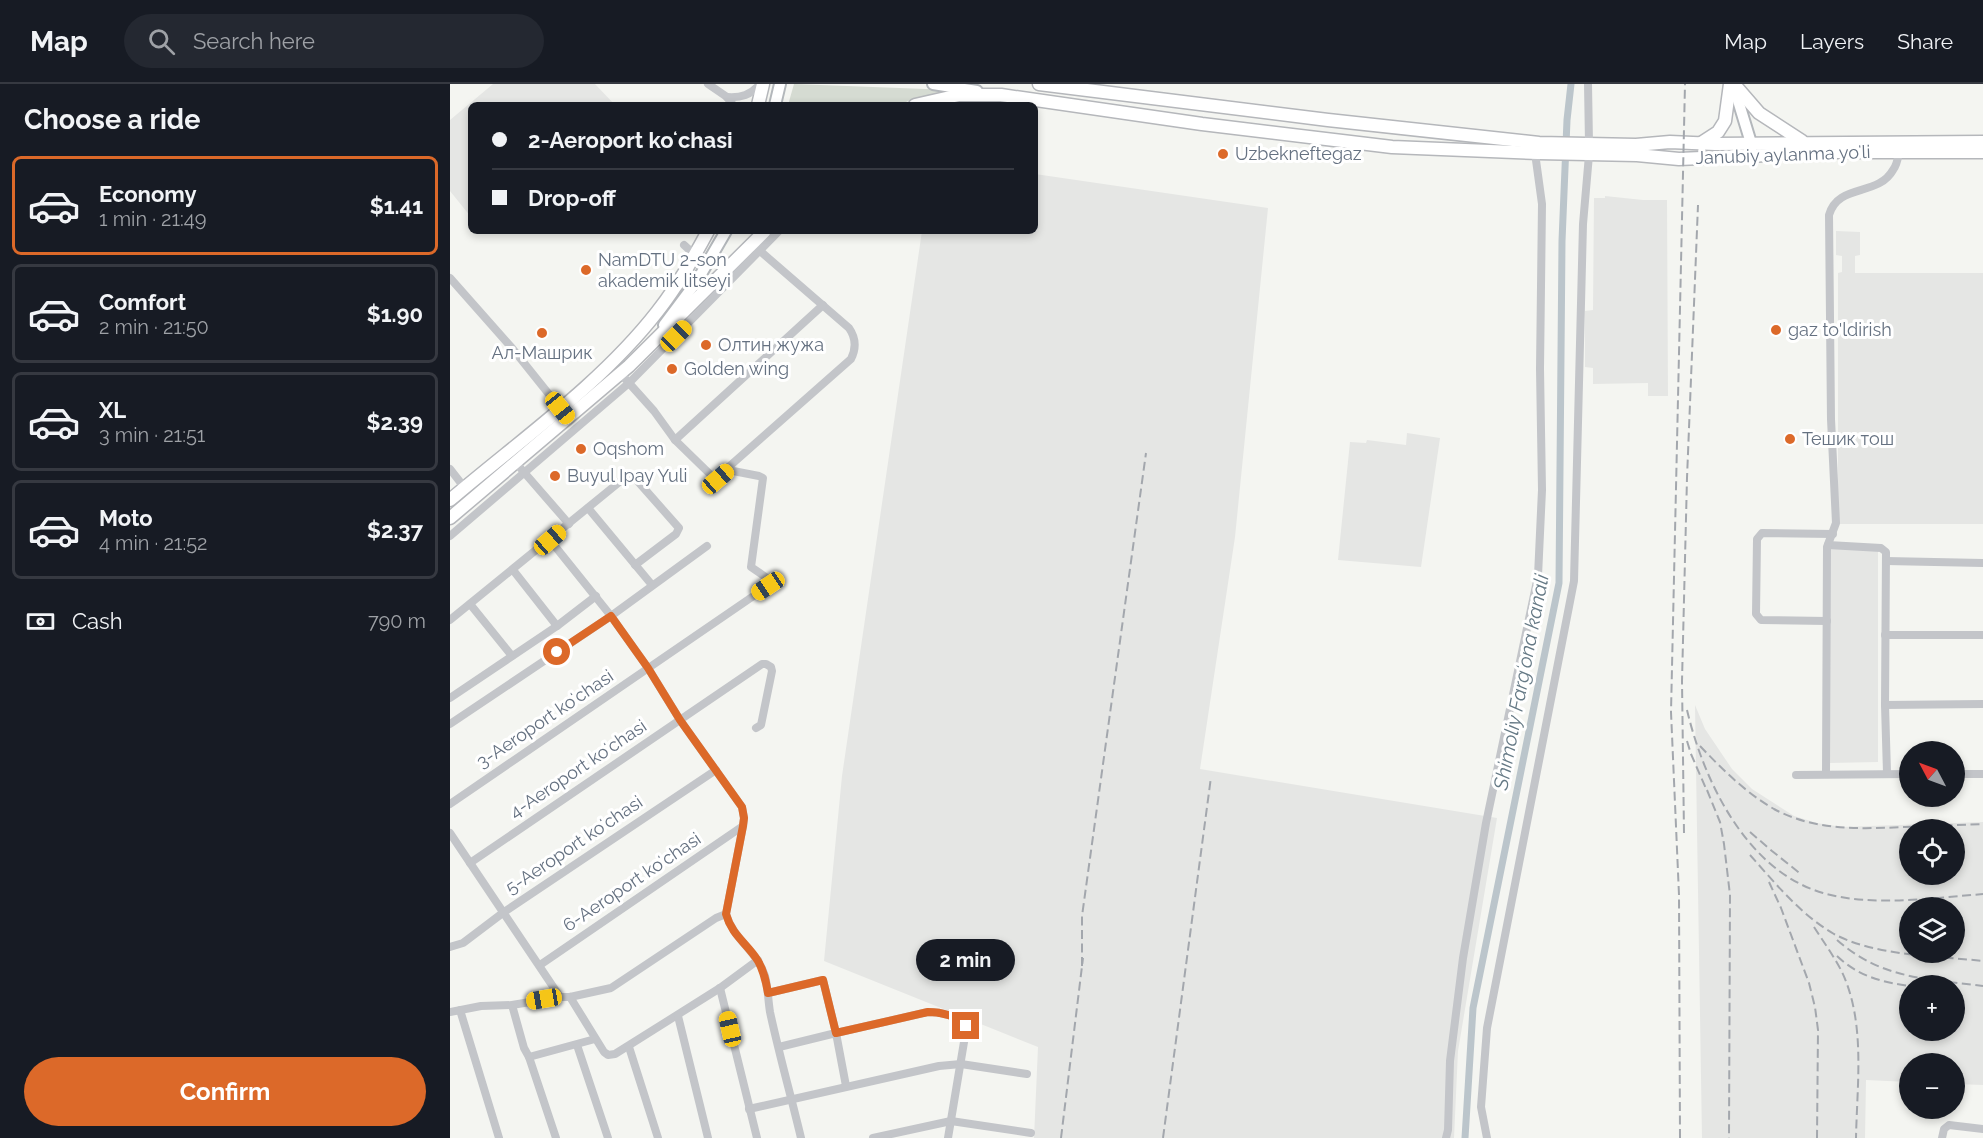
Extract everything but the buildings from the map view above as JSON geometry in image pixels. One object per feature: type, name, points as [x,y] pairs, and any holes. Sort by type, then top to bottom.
[{"type":"highway","points":[[759,102],[762,84]]},
{"type":"highway","points":[[1038,84],[1328,120],[1537,150]]},
{"type":"highway","points":[[1732,84],[1759,113],[1803,142]]},
{"type":"highway","points":[[1701,143],[1718,132],[1725,121],[1732,84]]},
{"type":"highway","points":[[928,102],[959,95],[1001,95],[1202,124],[1392,147],[1587,149]]},
{"type":"highway","name":"Janubiy aylanma yoʻli","points":[[1587,149],[1679,159],[1803,142],[1957,147],[1983,152]]},
{"type":"highway","name":"Janubiy aylanma yoʻli","points":[[1587,149],[1701,143],[1751,149],[1899,152],[1957,147],[1983,142]]},
{"type":"highway","points":[[450,500],[616,358],[657,312],[706,234]]},
{"type":"highway","points":[[450,518],[521,467],[568,418],[626,374],[756,247],[763,234]]},
{"type":"main road","points":[[776,102],[780,84]]},
{"type":"main road","points":[[933,84],[1001,95]]},
{"type":"main road","points":[[1732,84],[1751,149]]},
{"type":"main road","points":[[626,374],[682,302],[706,267],[724,234]]},
{"type":"street","points":[[708,84],[730,102]]},
{"type":"street","points":[[726,97],[746,95],[762,84]]},
{"type":"street","points":[[1487,1138],[1481,1107],[1487,1028],[1574,581],[1588,84]]},
{"type":"street","points":[[1446,1138],[1450,1061],[1465,947],[1486,823],[1538,576],[1542,490],[1540,369],[1542,204],[1537,150]]},
{"type":"street","points":[[1826,774],[1828,545],[1836,523],[1831,419],[1830,215],[1832,207],[1840,197],[1878,185],[1885,180],[1895,168],[1899,152]]},
{"type":"street","points":[[450,536],[521,467],[626,374],[675,440],[712,478],[718,479],[851,359],[854,353],[853,334],[849,328],[756,247],[776,234]]},
{"type":"street","points":[[684,245],[695,255]]},
{"type":"street","points":[[450,278],[512,348],[568,418]]},
{"type":"street","points":[[675,440],[823,305]]},
{"type":"street","points":[[521,467],[569,524]]},
{"type":"street","points":[[450,470],[464,488]]},
{"type":"street","name":"3-Aeroport koʻchasi","points":[[450,804],[770,584],[769,580],[751,567],[763,478],[728,470]]},
{"type":"street","points":[[450,620],[625,477],[631,475],[678,526],[676,534],[635,565]]},
{"type":"street","points":[[588,508],[652,585]]},
{"type":"street","points":[[1827,621],[1761,620],[1758,618],[1756,614],[1757,539],[1762,533],[1833,534]]},
{"type":"street","points":[[550,540],[611,616],[648,668],[680,720],[742,807],[743,826],[726,914],[735,935],[758,960],[765,976],[801,1138]]},
{"type":"street","points":[[1828,545],[1883,548],[1887,561],[1885,634],[1887,773]]},
{"type":"street","points":[[450,724],[611,616],[707,546]]},
{"type":"street","points":[[1887,561],[1983,563]]},
{"type":"street","points":[[513,570],[557,626]]},
{"type":"street","points":[[450,698],[557,626],[596,596]]},
{"type":"street","points":[[470,604],[512,656]]},
{"type":"street","points":[[1885,634],[1983,635]]},
{"type":"street","name":"4-Aeroport koʻchasi","points":[[470,863],[762,664],[766,664],[771,667],[772,671],[760,724],[756,728]]},
{"type":"street","points":[[1885,705],[1983,704]]},
{"type":"street","name":"5-Aeroport koʻchasi","points":[[451,945],[463,943],[504,912],[717,770]]},
{"type":"street","points":[[1796,775],[1899,774]]},
{"type":"street","points":[[1965,774],[1983,774]]},
{"type":"street","name":"6-Aeroport koʻchasi","points":[[540,965],[743,826]]},
{"type":"street","points":[[450,833],[560,997]]},
{"type":"street","points":[[450,1012],[481,1006],[512,1005],[570,997],[611,988],[716,918],[726,914]]},
{"type":"street","points":[[570,997],[604,1052],[608,1055],[615,1054],[678,1016],[758,960]]},
{"type":"street","points":[[768,993],[823,980],[846,1086]]},
{"type":"street","points":[[720,988],[757,1138]]},
{"type":"street","points":[[512,1005],[524,1048],[556,1138]]},
{"type":"street","points":[[460,1010],[499,1138]]},
{"type":"street","points":[[779,1047],[928,1012],[938,1012],[961,1020],[966,1026],[948,1138]]},
{"type":"street","points":[[678,1016],[708,1138]]},
{"type":"street","points":[[529,1057],[595,1039]]},
{"type":"street","points":[[577,1044],[608,1138]]},
{"type":"street","points":[[629,1047],[658,1138]]},
{"type":"street","points":[[749,1109],[939,1066],[961,1064],[1027,1074]]},
{"type":"street","points":[[873,1138],[951,1121],[1031,1133]]},
{"type":"street","points":[[1942,1138],[1946,1126],[1983,1129]]},
{"type":"shaded area","points":[[493,84],[595,84],[612,102],[472,102]]},
{"type":"shaded area","points":[[794,84],[952,90],[906,102],[789,102]]},
{"type":"shaded area","points":[[468,105],[468,213],[450,191],[450,120]]},
{"type":"shaded area","points":[[1038,174],[1268,208],[1235,537],[1200,769],[1497,818],[1458,1051],[1454,1138],[1034,1138],[1038,1047],[824,961],[842,776],[922,234],[1038,234]]},
{"type":"shaded area","points":[[1605,196],[1667,200],[1668,396],[1648,396],[1648,383],[1593,384],[1593,368],[1585,367],[1585,311],[1593,310],[1594,198],[1605,198]]},
{"type":"shaded area","points":[[1836,231],[1860,232],[1860,255],[1855,256],[1855,273],[1983,273],[1983,524],[1838,524],[1838,273],[1842,272],[1842,256],[1836,255]]},
{"type":"shaded area","points":[[1407,433],[1440,438],[1421,567],[1338,560],[1350,442],[1366,443],[1367,440],[1406,445]]},
{"type":"shaded area","points":[[1830,548],[1878,548],[1878,762],[1829,763]]},
{"type":"shaded area","points":[[1695,705],[1705,729],[1732,769],[1752,789],[1794,816],[1842,827],[1899,825],[1899,885],[1965,885],[1965,823],[1983,822],[1983,1085],[1965,1084],[1965,1053],[1899,1053],[1899,1082],[1866,1080],[1865,1138],[1702,1138]]},
{"type":"waterway","name":"Shimoliy Fargʻona kanali","points":[[1465,1138],[1473,1008],[1559,583],[1562,241],[1567,120],[1571,84]]},
{"type":"railway","points":[[1680,1138],[1679,895],[1671,712],[1685,84]]},
{"type":"railway","points":[[1684,833],[1682,681],[1687,478],[1698,205]]},
{"type":"railway","points":[[1082,966],[1082,916],[1146,453]]},
{"type":"railway","points":[[1687,710],[1705,766],[1717,794],[1733,820],[1751,844],[1772,865],[1796,882],[1823,893],[1861,900],[1903,900],[1983,894]]},
{"type":"railway","points":[[1687,741],[1707,791]]},
{"type":"railway","points":[[1700,746],[1754,796],[1774,809],[1805,821],[1854,828],[1983,824]]},
{"type":"railway","points":[[1163,1138],[1211,777]]},
{"type":"railway","points":[[1707,790],[1720,822],[1730,895],[1729,1138]]},
{"type":"railway","points":[[1750,832],[1802,875]]},
{"type":"railway","points":[[1750,855],[1810,918],[1834,934],[1868,947],[1887,951],[1983,961]]},
{"type":"railway","points":[[1769,882],[1809,983],[1815,1007],[1818,1030],[1817,1138]]},
{"type":"railway","points":[[1814,927],[1841,970],[1854,1010],[1858,1052],[1856,1138]]},
{"type":"railway","points":[[1837,940],[1854,953],[1888,970],[1924,979],[1983,986]]},
{"type":"railway","points":[[1837,956],[1853,969],[1870,977],[1899,984]]},
{"type":"railway","points":[[1061,1138],[1083,958]]},
{"type":"place","name":"Uzbekneftegaz","points":[[1223,154]]},
{"type":"place","name":"NamDTU 2-son akademik litseyi","points":[[586,270]]},
{"type":"place","name":"gaz to'ldirish","points":[[1776,330]]},
{"type":"place","name":"Ал-Машрик","points":[[542,333]]},
{"type":"place","name":"Олтин жужа","points":[[706,345]]},
{"type":"place","name":"Golden wing","points":[[672,369]]},
{"type":"place","name":"Тешик тош","points":[[1790,439]]},
{"type":"place","name":"Oqshom","points":[[581,449]]},
{"type":"place","name":"Buyul Ipay Yuli","points":[[555,476]]},
{"type":"route","points":[[557,652],[611,616],[648,668],[680,720],[742,807],[743,826],[726,914],[735,935],[758,960],[765,976],[768,993],[823,980],[836,1033],[928,1012],[938,1012],[961,1020],[966,1026]]}]
